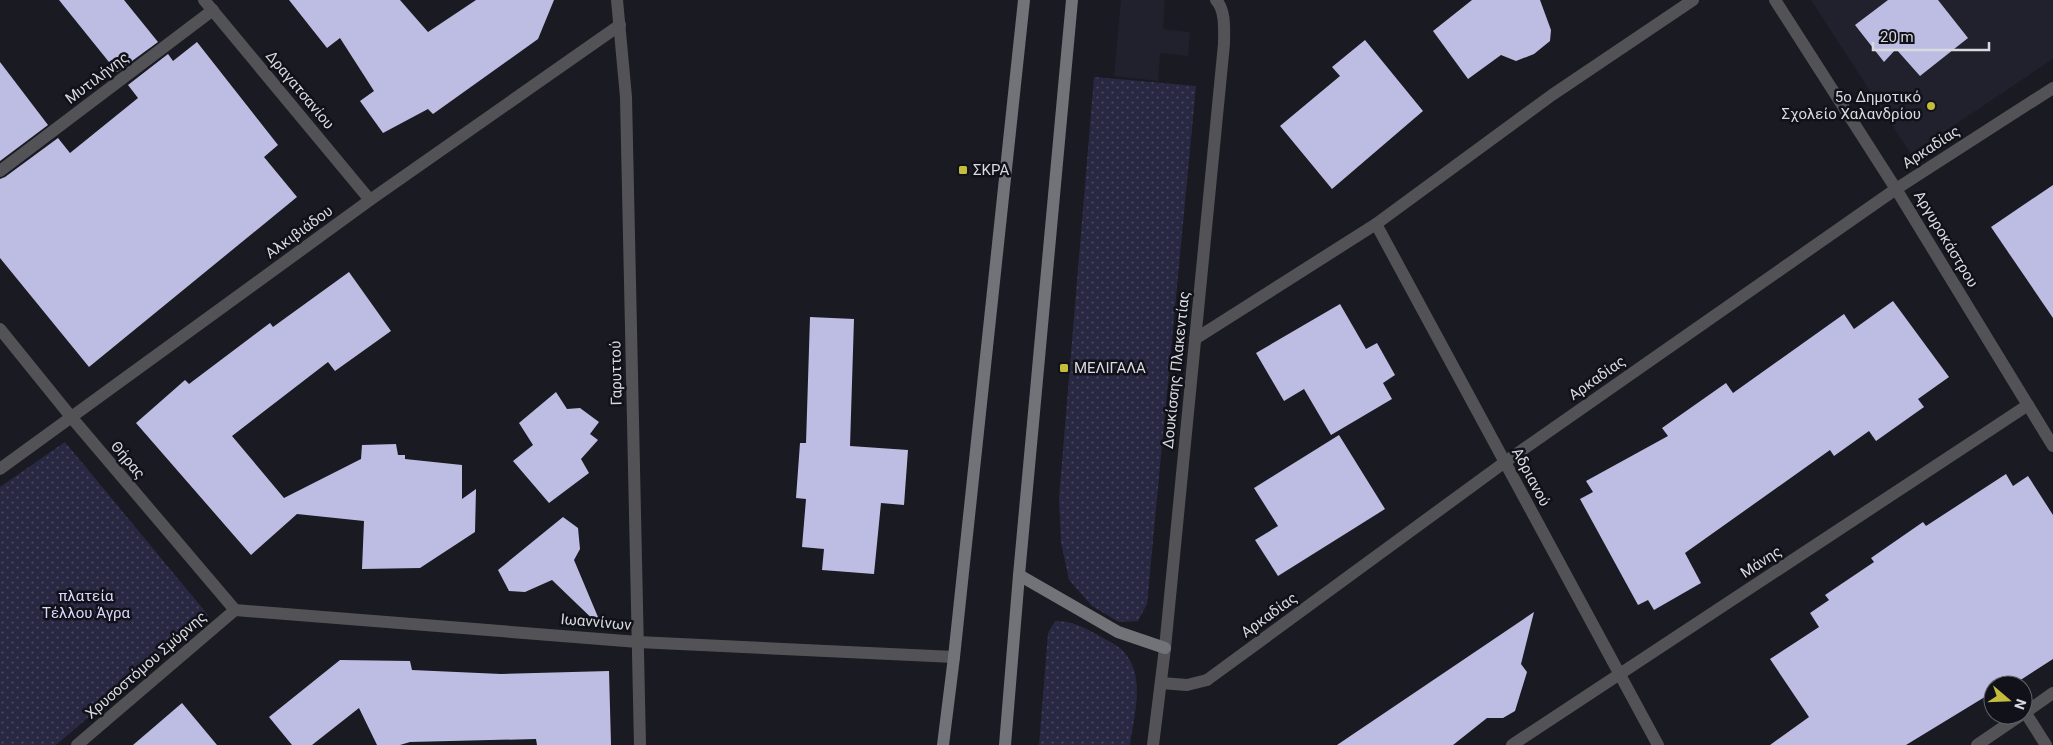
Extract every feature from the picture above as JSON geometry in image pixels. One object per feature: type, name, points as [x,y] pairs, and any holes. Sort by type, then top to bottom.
[{"type":"main road","points":[[943,745],[954,658],[1024,0]]},
{"type":"main road","points":[[1005,745],[1072,0]]},
{"type":"main road","points":[[1019,575],[1118,632],[1164,648]]},
{"type":"street","name":"Δραγατσανίου","points":[[204,0],[370,200]]},
{"type":"street","name":"Γαρυττού","points":[[617,0],[626,97],[640,745]]},
{"type":"street","name":"Δουκίσσης Πλακεντίας","points":[[1154,745],[1224,44],[1224,23],[1220,4],[1216,0]]},
{"type":"street","points":[[1195,339],[1376,224],[1552,95],[1693,0]]},
{"type":"street","name":"Αργυροκάστρου","points":[[1775,0],[1896,189],[2053,446]]},
{"type":"street","name":"Μυτιλήνης","points":[[0,171],[213,10]]},
{"type":"street","name":"Αλκιβιάδου","points":[[0,469],[370,200],[620,25]]},
{"type":"street","name":"Αρκαδίας","points":[[1161,683],[1187,685],[1207,680],[1505,462],[1896,189],[2053,88]]},
{"type":"street","name":"Αδριανού","points":[[1376,224],[1658,745]]},
{"type":"street","name":"Θήρας","points":[[0,329],[72,418],[235,610]]},
{"type":"street","name":"Μάνης","points":[[1512,745],[2028,405]]},
{"type":"street","name":"Ιωαννίνων","points":[[235,610],[638,642],[954,658]]},
{"type":"street","name":"Χρυσοστόμου Σμύρνης","points":[[77,745],[235,610]]},
{"type":"street","points":[[2033,707],[2053,693]]},
{"type":"street","points":[[1977,745],[2007,725]]},
{"type":"street","points":[[2031,725],[2046,745]]},
{"type":"shaded area","points":[[1121,0],[1165,0],[1163,29],[1190,32],[1188,56],[1160,53],[1158,81],[1114,76]]},
{"type":"shaded area","name":"5ο Δημοτικό Σχολείο Χαλανδρίου","points":[[1811,0],[2053,0],[2053,59],[1911,154]]},
{"type":"green space","points":[[1094,77],[1196,86],[1147,604],[1138,621],[1119,622],[1092,606],[1069,580],[1061,542],[1059,498]]},
{"type":"green space","name":"πλατεία Τέλλου Άγρα","points":[[65,442],[208,615],[56,745],[0,745],[0,487]]},
{"type":"green space","points":[[1055,621],[1072,623],[1098,635],[1121,649],[1131,662],[1137,684],[1137,697],[1130,745],[1039,745],[1048,633]]},
{"type":"building","points":[[59,0],[124,0],[158,42],[117,72]]},
{"type":"building","points":[[289,0],[400,0],[428,32],[476,0],[554,0],[538,39],[433,114],[428,109],[383,133],[360,101],[374,91],[340,38],[327,48]]},
{"type":"building","points":[[1472,0],[1540,0],[1551,30],[1550,41],[1534,54],[1516,61],[1501,55],[1468,79],[1433,31]]},
{"type":"building","points":[[1888,0],[1938,0],[1968,38],[1920,76],[1896,49],[1884,62],[1855,25]]},
{"type":"building","points":[[1365,40],[1423,111],[1332,189],[1280,126],[1340,76],[1332,67]]},
{"type":"building","points":[[197,42],[278,145],[264,157],[297,197],[89,367],[0,258],[0,179],[58,138],[70,153],[138,98],[128,85],[168,54],[173,61]]},
{"type":"building","points":[[0,62],[48,125],[0,161]]},
{"type":"building","points":[[2053,185],[2053,318],[1991,227]]},
{"type":"building","points":[[349,272],[391,331],[335,371],[328,362],[232,436],[284,498],[361,459],[362,445],[396,444],[398,455],[405,455],[405,459],[462,465],[462,499],[476,489],[475,532],[420,568],[362,569],[364,521],[297,514],[251,555],[136,423],[185,380],[189,384],[270,323],[273,327]]},
{"type":"building","points":[[1893,301],[1949,377],[1918,399],[1924,407],[1876,441],[1869,431],[1834,456],[1830,450],[1685,553],[1701,583],[1654,610],[1648,600],[1638,605],[1580,499],[1593,492],[1586,481],[1668,436],[1662,428],[1726,383],[1733,393],[1844,314],[1854,329]]},
{"type":"building","points":[[1340,304],[1366,349],[1377,343],[1395,375],[1383,383],[1392,399],[1331,435],[1304,389],[1284,401],[1256,353]]},
{"type":"building","points":[[810,317],[854,319],[850,446],[908,450],[904,505],[881,503],[874,574],[822,570],[824,549],[802,547],[806,499],[796,498],[800,443],[806,443]]},
{"type":"building","points":[[556,392],[567,409],[580,408],[599,422],[590,434],[598,440],[581,459],[589,473],[549,503],[513,461],[533,445],[519,423]]},
{"type":"building","points":[[1339,435],[1385,509],[1278,576],[1255,540],[1278,526],[1254,488]]},
{"type":"building","points":[[2006,474],[2013,486],[2028,476],[2053,515],[2053,659],[2028,675],[1983,675],[1983,698],[1906,745],[1770,745],[1809,717],[1770,659],[1819,627],[1810,613],[1829,600],[1825,595],[1874,562],[1871,558],[1923,522],[1926,526]]},
{"type":"building","points":[[563,517],[578,528],[580,549],[574,560],[603,629],[552,580],[525,592],[509,591],[498,570]]},
{"type":"building","points":[[1534,612],[1521,664],[1527,672],[1515,711],[1503,718],[1487,718],[1453,745],[1337,745]]},
{"type":"building","points":[[340,660],[410,661],[412,670],[501,674],[609,671],[611,745],[537,745],[536,739],[410,742],[400,745],[377,745],[359,708],[312,745],[292,745],[269,717]]},
{"type":"building","points":[[182,703],[217,745],[133,745]]},
{"type":"place","name":"5ο Δημοτικό Σχολείο Χαλανδρίου","points":[[1931,106]]},
{"type":"place","name":"ΣΚΡΑ","points":[[963,170]]},
{"type":"place","name":"ΜΕΛΙΓΑΛΑ","points":[[1064,368]]}]
